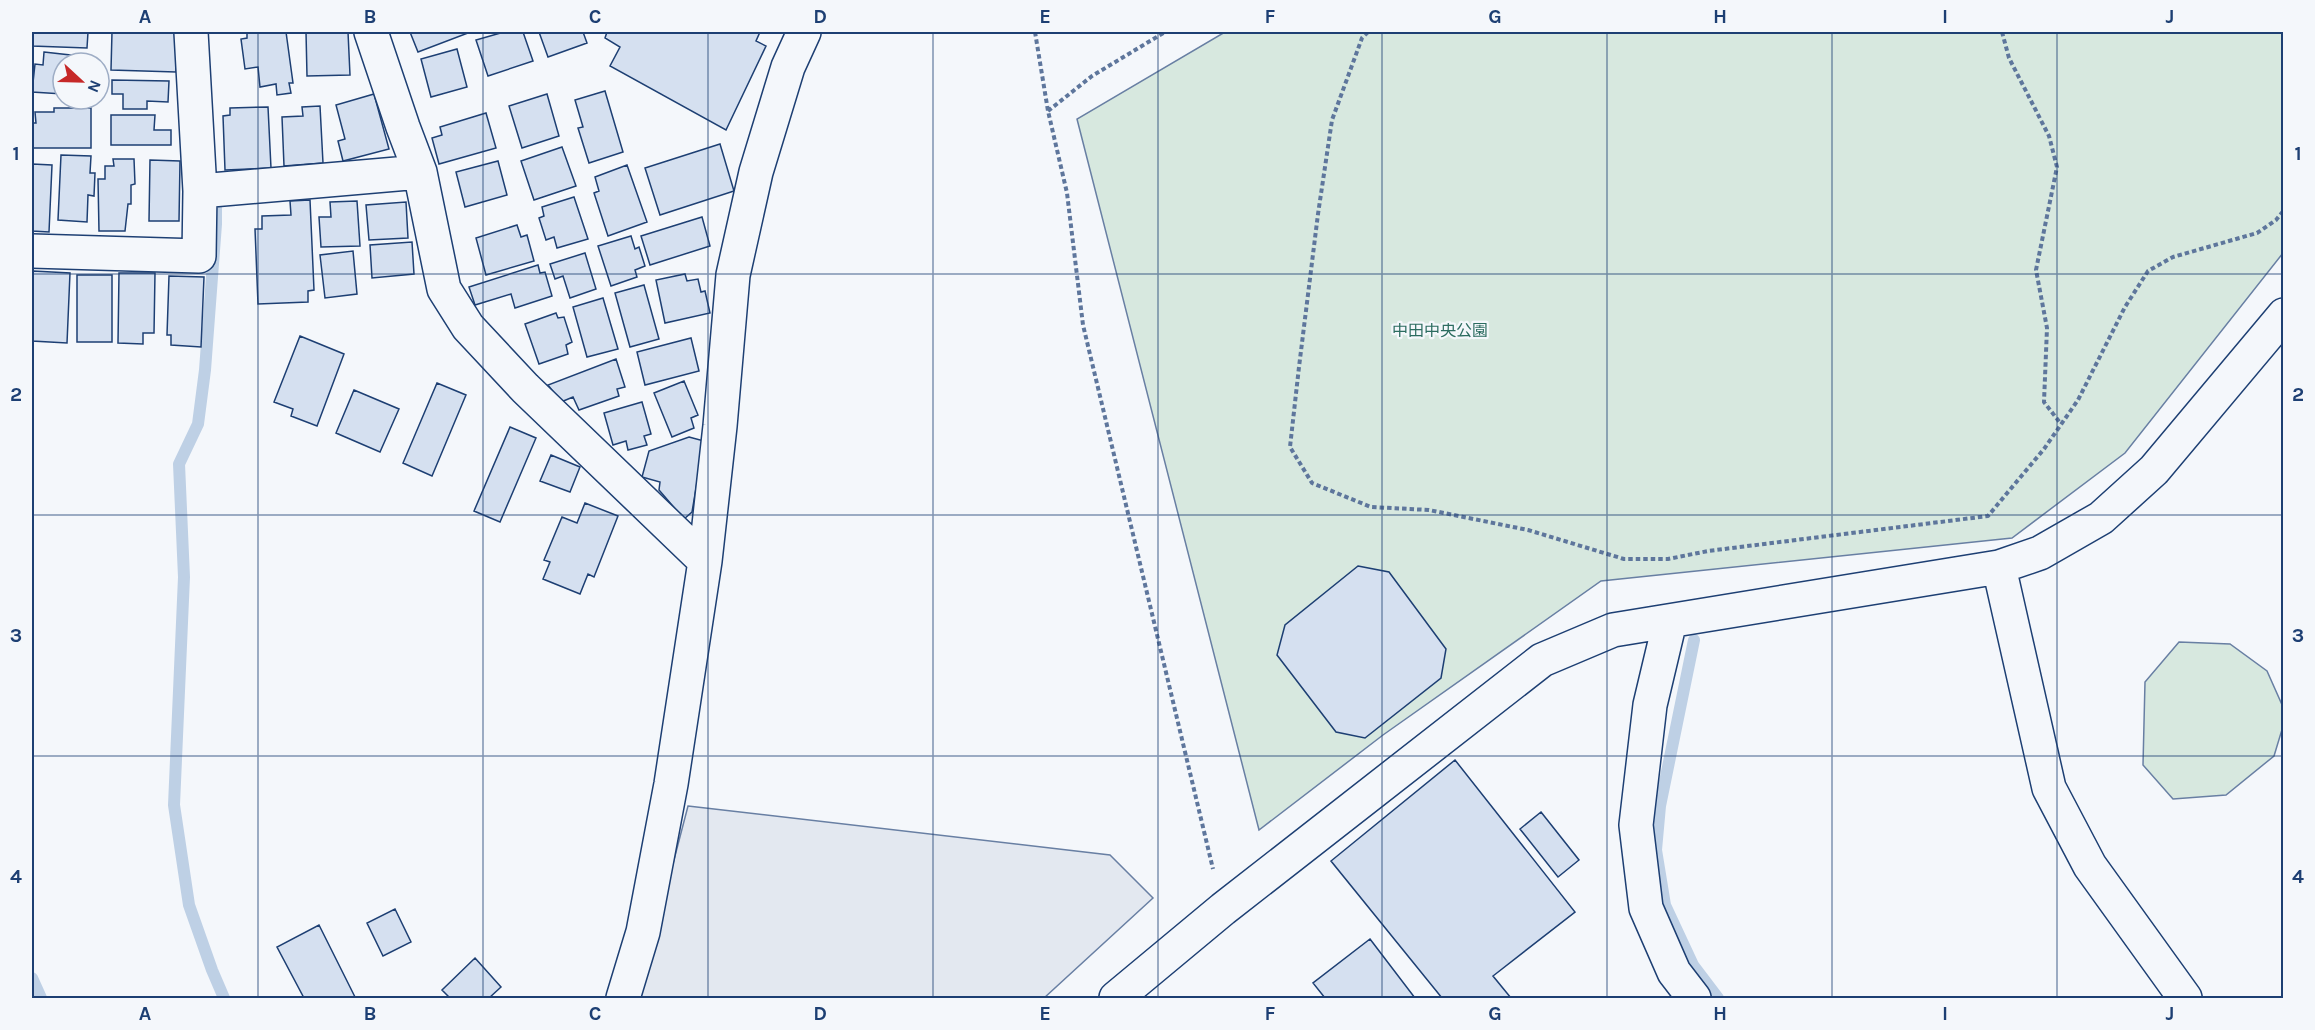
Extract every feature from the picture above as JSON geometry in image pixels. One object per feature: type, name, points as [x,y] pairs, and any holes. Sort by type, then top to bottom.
[{"type":"street","points":[[32,251],[199,256],[201,191],[191,32]]},
{"type":"street","points":[[371,32],[420,172],[444,289],[468,327],[525,388],[705,561]]},
{"type":"street","points":[[623,999],[643,932],[671,784],[705,561],[733,275],[756,172],[788,68],[804,32]]},
{"type":"street","points":[[201,191],[420,172]]},
{"type":"street","points":[[1116,999],[1223,909],[1542,660],[1612,630],[1999,567],[2040,553],[2101,518],[2154,470],[2283,315]]},
{"type":"street","points":[[1999,567],[2049,788],[2090,866],[2185,999]]},
{"type":"street","points":[[1671,621],[1650,705],[1636,825],[1646,908],[1674,972],[1694,999]]},
{"type":"path","points":[[1035,32],[1048,111],[1067,193],[1083,325],[1223,909]]},
{"type":"path","points":[[1048,111],[1092,76],[1165,32]]},
{"type":"path","points":[[1368,32],[1362,38],[1332,120],[1313,249],[1290,447],[1312,483],[1371,507],[1440,512],[1528,530],[1624,559],[1668,559],[1708,551],[1988,516],[2044,449],[2078,400],[2125,307],[2148,271],[2173,257],[2257,233],[2276,220],[2283,210]]},
{"type":"path","points":[[2002,32],[2009,58],[2049,136],[2057,167],[2036,270],[2047,328],[2044,402],[2061,423]]},
{"type":"green space","name":"中田中央公園","points":[[1225,32],[2283,32],[2283,253],[2125,453],[2012,538],[1601,581],[1383,735],[1259,830],[1077,119]]},
{"type":"green space","points":[[2179,642],[2230,644],[2267,671],[2283,707],[2284,723],[2274,756],[2226,795],[2173,799],[2143,765],[2145,682]]},
{"type":"shaded area","points":[[688,806],[1110,855],[1153,898],[1044,998],[638,998]]},
{"type":"building","points":[[32,32],[88,32],[87,48],[32,46]]},
{"type":"building","points":[[112,32],[177,32],[176,72],[111,70]]},
{"type":"building","points":[[286,32],[293,83],[289,83],[291,93],[277,95],[276,84],[260,87],[258,67],[245,69],[241,39],[247,38],[247,33]]},
{"type":"building","points":[[306,32],[348,32],[350,75],[307,76]]},
{"type":"building","points":[[410,32],[468,32],[468,33],[418,52]]},
{"type":"building","points":[[504,32],[523,32],[533,61],[488,76],[476,40]]},
{"type":"building","points":[[539,32],[583,32],[587,43],[548,57]]},
{"type":"building","points":[[607,32],[760,32],[756,41],[766,46],[726,130],[610,66],[620,47],[605,38]]},
{"type":"building","points":[[457,49],[467,87],[431,97],[421,59]]},
{"type":"building","points":[[44,52],[51,53],[51,93],[32,92],[35,64],[43,65]]},
{"type":"building","points":[[112,80],[169,81],[168,102],[147,101],[147,109],[123,109],[123,94],[112,94]]},
{"type":"building","points":[[605,91],[623,152],[589,163],[578,128],[583,127],[575,100]]},
{"type":"building","points":[[374,94],[389,149],[343,161],[338,141],[345,139],[336,105]]},
{"type":"building","points":[[547,94],[559,136],[522,148],[509,106]]},
{"type":"building","points":[[320,106],[323,163],[284,166],[282,117],[303,116],[302,107]]},
{"type":"building","points":[[268,107],[271,168],[225,170],[223,116],[230,115],[230,108]]},
{"type":"building","points":[[91,111],[91,148],[32,148],[32,123],[36,123],[35,112]]},
{"type":"building","points":[[486,113],[496,148],[439,164],[432,138],[442,135],[440,127]]},
{"type":"building","points":[[111,115],[155,115],[154,130],[171,130],[171,145],[111,145]]},
{"type":"building","points":[[720,144],[734,191],[660,215],[645,168]]},
{"type":"building","points":[[562,147],[576,186],[534,200],[521,161]]},
{"type":"building","points":[[61,155],[91,156],[90,173],[95,173],[94,196],[88,195],[87,222],[58,220]]},
{"type":"building","points":[[113,159],[134,159],[135,184],[131,185],[131,204],[128,204],[125,231],[99,231],[98,179],[105,179],[105,166],[114,166]]},
{"type":"building","points":[[150,160],[180,161],[179,221],[149,221]]},
{"type":"building","points":[[498,161],[507,195],[465,207],[456,172]]},
{"type":"building","points":[[32,164],[52,165],[49,232],[32,231]]},
{"type":"building","points":[[627,165],[647,222],[608,236],[594,193],[599,191],[595,177]]},
{"type":"building","points":[[574,197],[588,239],[557,248],[554,237],[546,240],[539,218],[544,216],[542,207]]},
{"type":"building","points":[[310,200],[314,290],[308,291],[308,302],[258,304],[255,229],[262,229],[262,216],[291,215],[290,201]]},
{"type":"building","points":[[357,201],[360,246],[321,247],[319,217],[331,217],[330,202]]},
{"type":"building","points":[[406,202],[408,238],[369,240],[366,205]]},
{"type":"building","points":[[702,217],[710,246],[650,265],[641,236]]},
{"type":"building","points":[[517,225],[521,237],[527,235],[534,261],[486,275],[476,238]]},
{"type":"building","points":[[631,236],[635,249],[639,247],[645,266],[635,270],[637,277],[611,286],[598,246]]},
{"type":"building","points":[[412,242],[414,274],[372,278],[370,245]]},
{"type":"building","points":[[353,251],[357,294],[325,298],[320,255]]},
{"type":"building","points":[[585,253],[596,289],[570,298],[563,276],[555,279],[550,264]]},
{"type":"building","points":[[538,265],[540,273],[545,272],[552,296],[515,308],[511,294],[475,305],[469,287]]},
{"type":"building","points":[[33,271],[70,273],[67,343],[32,341]]},
{"type":"building","points":[[119,273],[155,273],[154,333],[143,333],[143,344],[118,343]]},
{"type":"building","points":[[685,274],[687,281],[698,279],[701,292],[705,291],[710,313],[665,323],[656,280]]},
{"type":"building","points":[[77,275],[112,275],[112,342],[77,342]]},
{"type":"building","points":[[169,276],[204,277],[201,347],[171,345],[171,335],[167,335]]},
{"type":"building","points":[[644,285],[659,339],[630,347],[615,293]]},
{"type":"building","points":[[603,298],[618,349],[587,357],[573,307]]},
{"type":"building","points":[[556,313],[558,318],[564,317],[572,342],[566,345],[568,354],[539,364],[525,324]]},
{"type":"building","points":[[300,336],[344,354],[317,426],[291,416],[293,409],[274,402]]},
{"type":"building","points":[[691,338],[699,371],[645,385],[637,352]]},
{"type":"building","points":[[616,359],[625,387],[617,389],[619,396],[579,410],[573,397],[561,402],[548,385]]},
{"type":"building","points":[[684,381],[698,415],[691,418],[694,428],[672,437],[654,393]]},
{"type":"building","points":[[437,383],[466,395],[432,476],[403,463]]},
{"type":"building","points":[[354,390],[399,409],[380,452],[336,433]]},
{"type":"building","points":[[642,402],[651,434],[644,436],[647,445],[628,450],[626,441],[613,445],[604,413]]},
{"type":"building","points":[[510,427],[536,438],[500,522],[474,511]]},
{"type":"building","points":[[689,437],[704,441],[692,512],[684,519],[659,490],[660,482],[642,477],[649,451]]},
{"type":"building","points":[[551,455],[580,467],[570,492],[540,481]]},
{"type":"building","points":[[585,503],[618,516],[594,577],[588,574],[580,594],[543,579],[550,562],[544,560],[562,517],[577,523]]},
{"type":"building","points":[[1358,566],[1389,572],[1446,649],[1441,678],[1365,738],[1336,732],[1277,655],[1285,625]]},
{"type":"building","points":[[1455,760],[1575,912],[1493,976],[1511,998],[1442,998],[1331,861]]},
{"type":"building","points":[[1541,812],[1579,860],[1558,877],[1520,829]]},
{"type":"building","points":[[395,909],[411,942],[383,956],[367,923]]},
{"type":"building","points":[[319,925],[355,997],[304,998],[277,947]]},
{"type":"building","points":[[1370,939],[1415,998],[1325,998],[1313,983]]},
{"type":"building","points":[[475,958],[501,987],[489,998],[450,998],[442,990]]},
{"type":"waterway","points":[[216,200],[205,370],[198,424],[179,464],[184,577],[174,805],[189,905],[224,998]]},
{"type":"waterway","points":[[1694,640],[1660,806],[1656,850],[1665,905],[1693,965],[1718,998]]},
{"type":"waterway","points":[[32,978],[41,998]]}]
